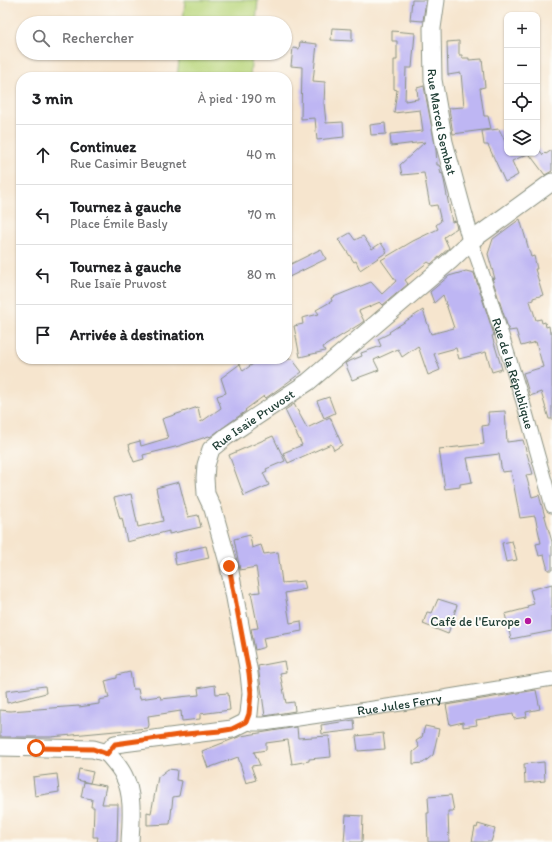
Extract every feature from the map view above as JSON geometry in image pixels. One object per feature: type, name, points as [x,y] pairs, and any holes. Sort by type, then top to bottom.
[{"type":"street","name":"Rue Marcel Sembat","points":[[436,0],[432,28],[434,80],[444,142],[471,241]]},
{"type":"street","name":"Rue Isaïe Pruvost","points":[[246,722],[251,702],[249,673],[229,566],[213,509],[206,494],[206,465],[211,449],[308,382],[444,266],[471,241],[552,182]]},
{"type":"street","name":"Rue de la République","points":[[471,241],[523,402],[552,506]]},
{"type":"street","name":"Rue Jules Ferry","points":[[246,722],[253,724],[264,724],[409,703],[552,679]]},
{"type":"street","points":[[107,754],[115,744],[232,729],[246,722]]},
{"type":"street","points":[[0,748],[93,749],[107,754],[116,763],[125,776],[130,792],[130,842]]},
{"type":"green space","points":[[185,0],[258,0],[257,16],[184,16]]},
{"type":"green space","points":[[179,60],[251,60],[250,72],[178,72]]},
{"type":"building","points":[[412,0],[426,0],[423,21],[410,20]]},
{"type":"building","points":[[332,28],[352,29],[352,41],[331,40]]},
{"type":"building","points":[[392,31],[415,33],[412,68],[406,68],[405,101],[418,99],[417,88],[424,86],[436,150],[437,165],[439,165],[441,174],[442,173],[443,175],[452,222],[455,221],[457,228],[444,237],[449,248],[431,264],[428,262],[405,280],[408,284],[383,305],[380,302],[359,311],[364,321],[323,347],[325,351],[300,357],[294,326],[303,324],[302,318],[319,314],[316,310],[332,301],[331,298],[371,282],[382,294],[396,281],[381,260],[413,241],[438,229],[436,225],[441,221],[437,205],[430,206],[424,173],[402,175],[400,165],[425,142],[391,146],[390,134],[423,131],[420,110],[394,113],[397,90],[394,89],[394,60],[397,60],[397,41],[392,41]]},
{"type":"building","points":[[459,41],[459,55],[462,55],[462,58],[469,58],[469,60],[482,59],[485,87],[480,88],[484,116],[488,116],[491,129],[453,134],[449,108],[464,107],[461,73],[448,75],[447,42]]},
{"type":"building","points":[[300,42],[317,44],[313,81],[325,82],[324,103],[326,123],[343,122],[344,137],[317,140],[315,118],[301,119],[302,67],[291,66],[293,48],[299,49]]},
{"type":"building","points":[[385,123],[386,134],[371,135],[370,125]]},
{"type":"building","points":[[499,129],[504,139],[504,156],[523,156],[512,161],[518,175],[505,182],[488,145],[484,145],[482,131]]},
{"type":"building","points":[[552,150],[552,171],[545,175],[531,156],[540,156],[540,151],[543,155]]},
{"type":"building","points":[[520,219],[531,257],[534,256],[537,269],[535,269],[543,295],[533,298],[533,300],[530,301],[536,320],[541,319],[542,323],[545,322],[546,327],[549,326],[550,332],[552,332],[552,419],[549,419],[541,392],[530,396],[523,373],[543,367],[536,342],[521,346],[516,330],[509,331],[492,278],[495,279],[488,254],[493,239]]},
{"type":"building","points":[[350,233],[355,240],[363,236],[372,249],[381,243],[387,252],[360,270],[356,261],[354,262],[338,240]]},
{"type":"building","points":[[321,249],[326,259],[292,276],[292,264]]},
{"type":"building","points":[[466,271],[474,273],[494,335],[492,336],[502,369],[492,372],[486,352],[459,359],[456,348],[434,354],[440,370],[428,375],[418,346],[402,357],[398,349],[374,360],[379,370],[352,380],[345,363],[362,356],[361,353],[381,346],[378,339],[390,333],[389,332],[423,310],[431,334],[454,328],[443,295],[434,303],[430,292],[449,276]]},
{"type":"building","points":[[292,359],[302,372],[266,398],[264,396],[210,437],[209,436],[179,446],[143,455],[144,459],[134,462],[129,449],[129,444],[140,441],[141,446],[168,438],[162,419],[198,407],[201,422],[221,408],[217,396],[226,393],[221,378],[240,364],[243,371],[253,364],[292,364]]},
{"type":"building","points":[[329,397],[335,413],[324,418],[317,401]]},
{"type":"building","points":[[294,404],[307,428],[330,417],[342,445],[334,450],[331,444],[288,463],[283,453],[302,445],[285,410]]},
{"type":"building","points":[[505,411],[507,442],[523,440],[533,474],[526,475],[532,497],[539,495],[552,542],[552,570],[548,570],[544,555],[539,556],[536,544],[541,543],[535,516],[520,518],[511,471],[502,472],[499,454],[467,458],[472,482],[460,484],[460,487],[445,489],[439,449],[484,444],[482,426],[489,425],[488,412]]},
{"type":"building","points":[[273,436],[285,461],[266,469],[267,471],[263,473],[269,485],[244,496],[229,455]]},
{"type":"building","points":[[179,482],[188,517],[198,515],[201,527],[169,534],[169,531],[127,542],[122,518],[120,519],[114,498],[131,494],[138,527],[163,521],[156,488]]},
{"type":"building","points":[[250,535],[252,548],[261,545],[264,554],[278,552],[282,583],[304,581],[306,589],[285,593],[290,623],[301,621],[302,631],[263,638],[265,647],[255,650],[251,629],[258,628],[251,593],[260,592],[256,567],[240,570],[234,539]]},
{"type":"building","points":[[512,541],[517,560],[506,562],[502,543]]},
{"type":"building","points":[[206,546],[209,558],[176,565],[174,553]]},
{"type":"building","points":[[552,584],[552,631],[511,639],[505,614],[528,608],[527,606],[534,604],[530,590]]},
{"type":"building","points":[[438,599],[457,605],[448,634],[423,624],[427,612],[432,613]]},
{"type":"building","points":[[284,661],[286,672],[280,673],[286,703],[294,702],[295,711],[265,716],[258,666]]},
{"type":"building","points":[[130,672],[133,689],[138,689],[140,699],[160,696],[161,699],[199,695],[198,688],[215,685],[216,694],[228,693],[230,710],[200,714],[200,719],[182,721],[181,711],[148,716],[148,728],[51,737],[0,737],[0,710],[10,711],[79,707],[99,704],[99,700],[109,698],[105,681],[117,678],[117,675]]},
{"type":"building","points":[[45,686],[46,693],[7,703],[6,691]]},
{"type":"building","points":[[536,690],[540,709],[526,712],[527,717],[514,719],[513,714],[476,720],[477,725],[463,727],[463,722],[450,725],[446,705]]},
{"type":"building","points":[[354,720],[355,730],[322,734],[321,725]]},
{"type":"building","points":[[425,726],[439,729],[433,755],[423,763],[413,764],[413,752],[419,747],[416,741],[422,737]]},
{"type":"building","points":[[297,727],[298,738],[329,736],[331,757],[309,759],[309,761],[292,764],[288,740],[266,743],[266,750],[254,752],[260,765],[251,766],[256,780],[246,783],[238,757],[208,768],[202,751],[241,736]]},
{"type":"building","points":[[383,733],[385,749],[358,751],[356,736]]},
{"type":"building","points":[[544,762],[545,781],[525,783],[524,764]]},
{"type":"building","points":[[79,769],[93,772],[90,783],[77,780]]},
{"type":"building","points":[[168,769],[177,770],[176,780],[182,781],[179,796],[173,797],[170,824],[147,825],[147,812],[151,813],[158,777]]},
{"type":"building","points":[[57,774],[59,792],[35,796],[33,777]]},
{"type":"building","points":[[84,782],[106,786],[102,804],[118,804],[117,842],[97,842],[98,837],[93,837],[94,807],[91,807],[92,799],[81,797]]},
{"type":"building","points":[[451,795],[454,811],[448,811],[449,842],[428,842],[428,797]]},
{"type":"building","points":[[346,815],[363,816],[362,842],[344,842]]},
{"type":"building","points":[[478,824],[495,829],[491,842],[472,842],[475,827],[477,828]]},
{"type":"place","name":"Café de l'Europe","points":[[528,621]]},
{"type":"route","points":[[36,748],[93,749],[107,754],[115,744],[232,729],[246,722],[251,702],[249,673],[229,566]]}]
